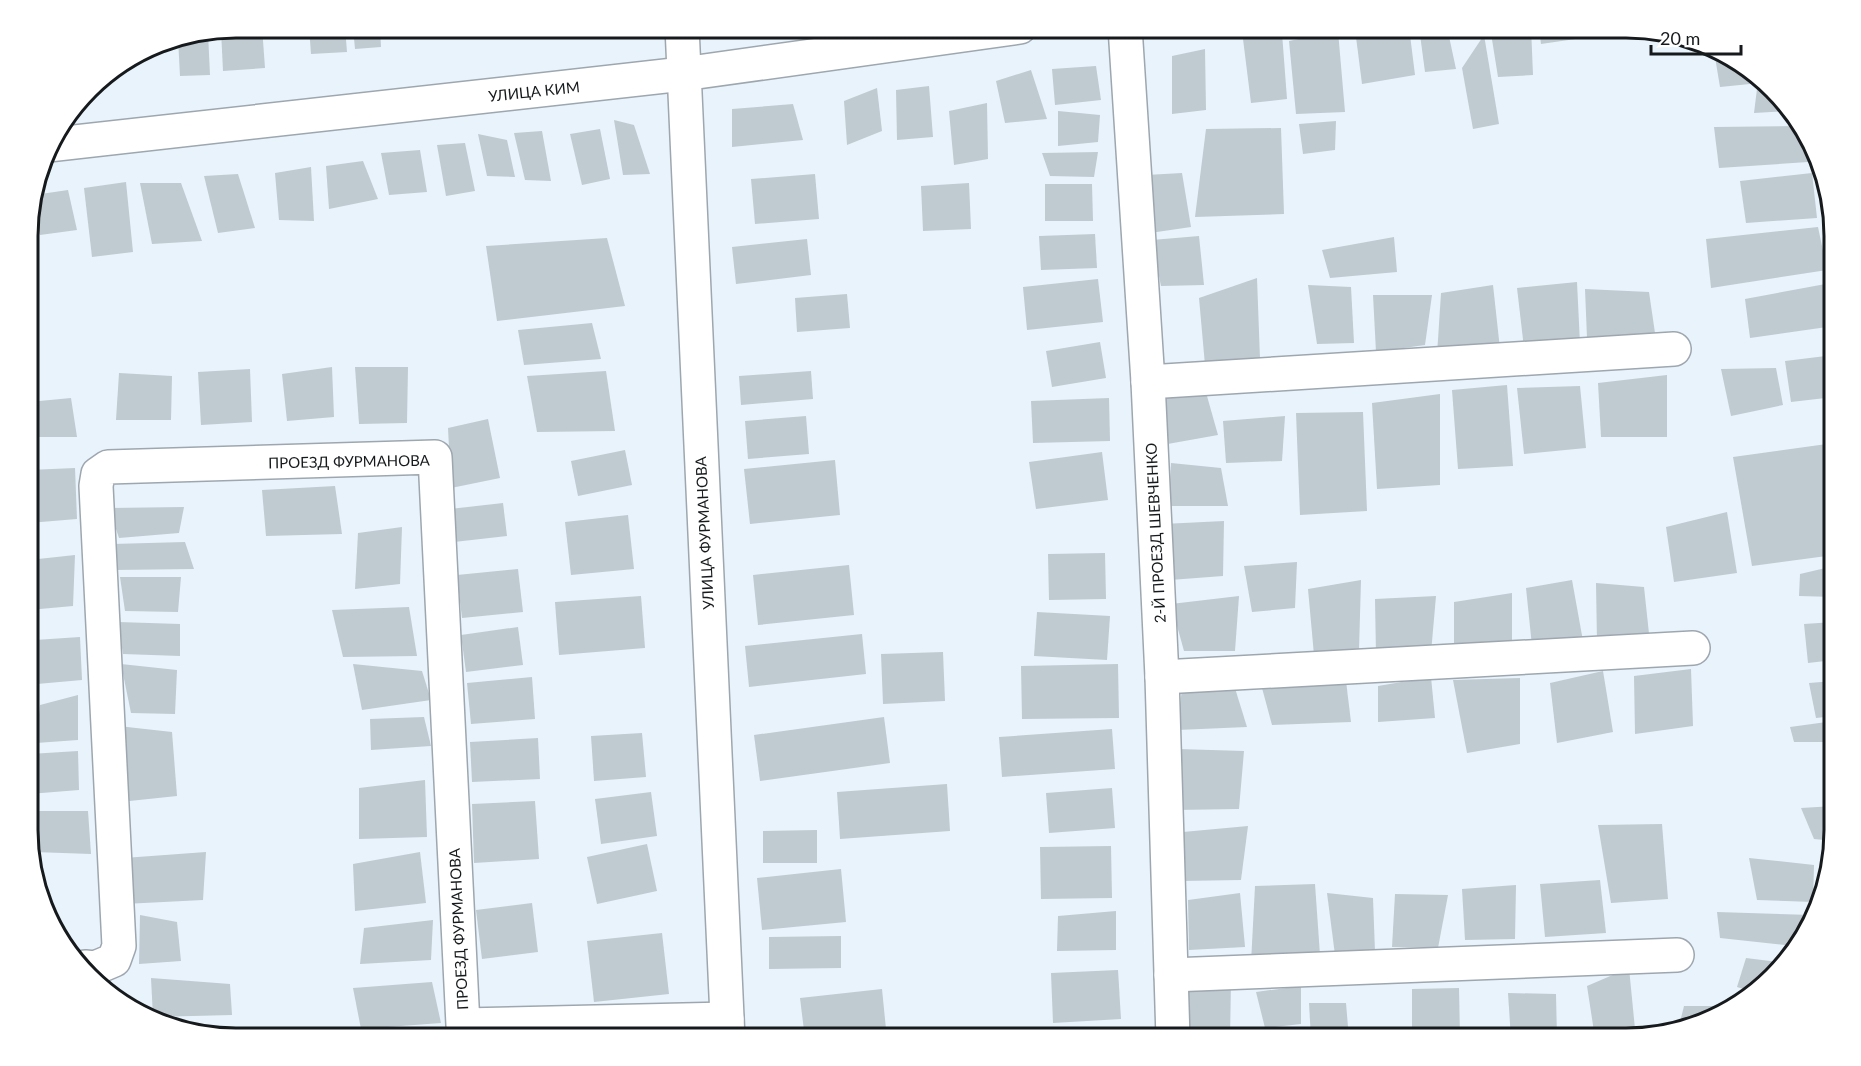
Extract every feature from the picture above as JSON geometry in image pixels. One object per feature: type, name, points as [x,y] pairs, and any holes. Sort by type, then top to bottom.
[{"type":"street","name":"УЛИЦА ФУРМАНОВА","points":[[682,38],[727,1028]]},
{"type":"street","name":"УЛИЦА КИМ","points":[[60,145],[683,74],[941,38]]},
{"type":"street","name":"2-Й ПРОЕЗД ШЕВЧЕНКО","points":[[1126,38],[1148,382],[1162,677],[1173,1028]]},
{"type":"street","points":[[1148,382],[1674,349]]},
{"type":"street","name":"ПРОЕЗД ФУРМАНОВА","points":[[94,968],[114,960],[119,946],[96,486],[98,474],[108,467],[435,457],[463,1025],[661,1028]]},
{"type":"street","points":[[1162,677],[1693,648]]},
{"type":"street","points":[[1171,975],[1677,955]]},
{"type":"building","points":[[263,38],[265,68],[223,71],[221,39]]},
{"type":"building","points":[[310,38],[346,38],[347,52],[311,54]]},
{"type":"building","points":[[354,38],[381,38],[381,47],[355,49]]},
{"type":"building","points":[[1282,38],[1287,99],[1251,103],[1243,39]]},
{"type":"building","points":[[1304,38],[1339,38],[1345,112],[1296,114],[1289,41]]},
{"type":"building","points":[[1356,38],[1410,38],[1415,75],[1362,84]]},
{"type":"building","points":[[1420,38],[1449,38],[1456,69],[1425,72]]},
{"type":"building","points":[[1482,38],[1485,38],[1499,124],[1473,129],[1462,68]]},
{"type":"building","points":[[1492,38],[1531,38],[1533,75],[1498,77]]},
{"type":"building","points":[[1540,38],[1582,38],[1541,44]]},
{"type":"building","points":[[208,39],[210,75],[180,76],[178,46]]},
{"type":"building","points":[[1205,49],[1206,110],[1172,114],[1172,56]]},
{"type":"building","points":[[1715,60],[1752,84],[1720,87]]},
{"type":"building","points":[[1096,66],[1101,100],[1055,105],[1052,69]]},
{"type":"building","points":[[1031,70],[1047,119],[1005,123],[996,81]]},
{"type":"building","points":[[929,86],[933,137],[897,140],[896,90]]},
{"type":"building","points":[[877,88],[882,131],[847,145],[844,101]]},
{"type":"building","points":[[1757,89],[1774,105],[1779,112],[1754,113]]},
{"type":"building","points":[[987,103],[988,159],[954,165],[949,111]]},
{"type":"building","points":[[793,104],[803,140],[732,147],[732,109]]},
{"type":"building","points":[[1058,111],[1100,115],[1098,142],[1058,146]]},
{"type":"building","points":[[614,120],[634,125],[650,174],[623,175]]},
{"type":"building","points":[[1336,121],[1335,150],[1303,154],[1299,124]]},
{"type":"building","points":[[1790,126],[1808,162],[1719,168],[1714,127]]},
{"type":"building","points":[[1281,128],[1284,214],[1195,217],[1206,129]]},
{"type":"building","points":[[600,129],[610,179],[582,185],[570,134]]},
{"type":"building","points":[[542,131],[551,181],[525,180],[514,133]]},
{"type":"building","points":[[478,134],[507,140],[515,177],[487,176]]},
{"type":"building","points":[[465,143],[475,191],[446,196],[437,145]]},
{"type":"building","points":[[420,150],[427,192],[389,195],[381,153]]},
{"type":"building","points":[[1098,152],[1094,177],[1050,176],[1042,153]]},
{"type":"building","points":[[363,161],[378,199],[329,209],[326,166]]},
{"type":"building","points":[[311,167],[314,221],[279,220],[275,173]]},
{"type":"building","points":[[1182,173],[1191,227],[1150,233],[1146,175]]},
{"type":"building","points":[[1812,173],[1817,218],[1746,223],[1740,181]]},
{"type":"building","points":[[238,174],[255,228],[218,233],[204,176]]},
{"type":"building","points":[[815,174],[819,219],[755,224],[751,179]]},
{"type":"building","points":[[126,182],[133,252],[92,257],[84,188]]},
{"type":"building","points":[[140,183],[181,183],[202,241],[152,244]]},
{"type":"building","points":[[969,183],[971,229],[923,231],[921,186]]},
{"type":"building","points":[[1045,184],[1092,184],[1093,221],[1045,221]]},
{"type":"building","points":[[68,190],[77,230],[40,235],[39,210],[42,194]]},
{"type":"building","points":[[1818,227],[1823,251],[1823,271],[1711,288],[1706,239]]},
{"type":"building","points":[[1095,234],[1097,268],[1041,270],[1039,236]]},
{"type":"building","points":[[1199,236],[1204,285],[1161,286],[1152,240]]},
{"type":"building","points":[[1394,237],[1397,272],[1330,278],[1322,250]]},
{"type":"building","points":[[607,238],[625,306],[497,321],[486,246]]},
{"type":"building","points":[[807,239],[811,275],[736,284],[732,247]]},
{"type":"building","points":[[1257,278],[1260,359],[1205,365],[1199,298]]},
{"type":"building","points":[[1098,279],[1103,322],[1027,330],[1023,287]]},
{"type":"building","points":[[1577,282],[1580,344],[1524,348],[1517,288]]},
{"type":"building","points":[[1823,284],[1823,328],[1750,338],[1745,299]]},
{"type":"building","points":[[1308,285],[1351,287],[1354,343],[1317,344]]},
{"type":"building","points":[[1493,285],[1500,349],[1437,355],[1441,293]]},
{"type":"building","points":[[1585,289],[1649,292],[1655,333],[1587,338]]},
{"type":"building","points":[[847,294],[850,328],[797,332],[795,298]]},
{"type":"building","points":[[1373,295],[1432,295],[1425,345],[1376,352]]},
{"type":"building","points":[[592,323],[601,359],[524,365],[518,330]]},
{"type":"building","points":[[1100,342],[1106,378],[1052,387],[1046,351]]},
{"type":"building","points":[[1823,356],[1823,398],[1791,402],[1785,361]]},
{"type":"building","points":[[332,367],[334,417],[287,421],[282,374]]},
{"type":"building","points":[[355,367],[408,367],[407,423],[359,424]]},
{"type":"building","points":[[1776,368],[1783,405],[1731,416],[1721,369]]},
{"type":"building","points":[[250,369],[252,422],[201,425],[198,372]]},
{"type":"building","points":[[606,371],[615,431],[537,432],[527,376]]},
{"type":"building","points":[[811,371],[813,399],[741,405],[739,376]]},
{"type":"building","points":[[119,373],[172,376],[171,420],[116,420]]},
{"type":"building","points":[[1667,375],[1667,437],[1601,437],[1598,383]]},
{"type":"building","points":[[1507,385],[1513,466],[1458,469],[1452,390]]},
{"type":"building","points":[[1580,386],[1586,448],[1524,454],[1517,388]]},
{"type":"building","points":[[1205,389],[1218,435],[1162,445],[1159,397]]},
{"type":"building","points":[[1440,394],[1440,485],[1377,489],[1372,403]]},
{"type":"building","points":[[71,398],[77,437],[38,437],[38,401]]},
{"type":"building","points":[[1109,398],[1110,441],[1033,443],[1031,401]]},
{"type":"building","points":[[1363,412],[1367,511],[1300,515],[1296,413]]},
{"type":"building","points":[[806,416],[809,454],[748,459],[745,421]]},
{"type":"building","points":[[1285,416],[1282,461],[1226,463],[1223,421]]},
{"type":"building","points":[[488,419],[500,478],[451,488],[448,428]]},
{"type":"building","points":[[1823,445],[1823,556],[1752,566],[1733,457]]},
{"type":"building","points":[[625,450],[632,485],[578,496],[571,461]]},
{"type":"building","points":[[1102,452],[1108,500],[1036,509],[1029,462]]},
{"type":"building","points":[[835,460],[840,515],[750,524],[744,469]]},
{"type":"building","points":[[1171,463],[1221,468],[1228,506],[1169,506]]},
{"type":"building","points":[[75,468],[77,519],[38,522],[38,470]]},
{"type":"building","points":[[335,486],[342,534],[266,536],[262,490]]},
{"type":"building","points":[[503,503],[507,536],[454,542],[450,509]]},
{"type":"building","points":[[184,507],[179,533],[119,538],[109,508]]},
{"type":"building","points":[[1727,512],[1737,573],[1674,582],[1666,527]]},
{"type":"building","points":[[628,515],[634,569],[571,575],[565,522]]},
{"type":"building","points":[[1224,521],[1223,576],[1170,580],[1163,524]]},
{"type":"building","points":[[402,527],[400,584],[355,589],[358,533]]},
{"type":"building","points":[[185,542],[194,569],[114,570],[112,544]]},
{"type":"building","points":[[1105,553],[1106,599],[1049,600],[1048,554]]},
{"type":"building","points":[[75,555],[73,606],[38,609],[38,559]]},
{"type":"building","points":[[1297,562],[1295,608],[1252,612],[1244,566]]},
{"type":"building","points":[[849,565],[854,615],[758,625],[753,575]]},
{"type":"building","points":[[518,569],[523,612],[462,618],[457,575]]},
{"type":"building","points":[[1823,569],[1823,597],[1799,596],[1800,574]]},
{"type":"building","points":[[120,577],[181,577],[178,612],[125,611]]},
{"type":"building","points":[[1361,580],[1359,650],[1314,655],[1308,589]]},
{"type":"building","points":[[1572,580],[1583,641],[1532,646],[1526,588]]},
{"type":"building","points":[[1596,583],[1644,587],[1650,643],[1597,643]]},
{"type":"building","points":[[1512,593],[1512,644],[1454,644],[1454,602]]},
{"type":"building","points":[[641,596],[645,648],[559,655],[555,602]]},
{"type":"building","points":[[1239,596],[1235,651],[1184,651],[1171,604]]},
{"type":"building","points":[[1436,596],[1431,653],[1376,655],[1375,599]]},
{"type":"building","points":[[409,607],[417,656],[343,657],[332,610]]},
{"type":"building","points":[[1037,612],[1110,616],[1107,660],[1034,656]]},
{"type":"building","points":[[118,622],[180,624],[180,656],[123,654]]},
{"type":"building","points":[[1823,623],[1823,661],[1808,663],[1804,624]]},
{"type":"building","points":[[518,627],[523,665],[466,672],[461,635]]},
{"type":"building","points":[[862,634],[866,674],[749,687],[745,646]]},
{"type":"building","points":[[80,637],[82,680],[38,684],[38,640]]},
{"type":"building","points":[[943,652],[945,701],[883,704],[881,654]]},
{"type":"building","points":[[121,664],[177,670],[175,714],[131,713]]},
{"type":"building","points":[[353,664],[422,671],[431,700],[362,710]]},
{"type":"building","points":[[1118,664],[1119,718],[1022,719],[1021,666]]},
{"type":"building","points":[[1691,669],[1693,726],[1635,734],[1634,676]]},
{"type":"building","points":[[1603,671],[1613,732],[1557,743],[1550,683]]},
{"type":"building","points":[[532,677],[535,719],[471,724],[467,683]]},
{"type":"building","points":[[1431,677],[1435,718],[1378,722],[1378,686]]},
{"type":"building","points":[[1520,678],[1520,744],[1467,753],[1453,680]]},
{"type":"building","points":[[1346,681],[1351,722],[1272,725],[1262,688]]},
{"type":"building","points":[[1823,682],[1823,717],[1816,718],[1809,683]]},
{"type":"building","points":[[1234,685],[1247,727],[1177,730],[1182,689]]},
{"type":"building","points":[[78,695],[78,740],[38,743],[40,705]]},
{"type":"building","points":[[424,717],[431,746],[371,750],[370,719]]},
{"type":"building","points":[[884,717],[890,763],[760,781],[754,735]]},
{"type":"building","points":[[1823,722],[1823,742],[1794,742],[1790,727]]},
{"type":"building","points":[[118,726],[172,732],[177,796],[120,802]]},
{"type":"building","points":[[1112,729],[1115,769],[1002,777],[999,737]]},
{"type":"building","points":[[642,733],[646,777],[594,781],[591,736]]},
{"type":"building","points":[[538,738],[540,779],[472,782],[470,742]]},
{"type":"building","points":[[1178,749],[1244,751],[1239,809],[1175,810]]},
{"type":"building","points":[[78,751],[79,790],[38,793],[38,754]]},
{"type":"building","points":[[425,780],[427,837],[359,839],[359,788]]},
{"type":"building","points":[[947,784],[950,831],[840,839],[837,792]]},
{"type":"building","points":[[1112,788],[1115,828],[1049,833],[1046,793]]},
{"type":"building","points":[[651,792],[657,836],[601,844],[595,799]]},
{"type":"building","points":[[535,801],[539,859],[474,863],[472,804]]},
{"type":"building","points":[[1823,807],[1823,840],[1814,839],[1801,808]]},
{"type":"building","points":[[38,811],[88,811],[91,854],[39,852]]},
{"type":"building","points":[[1662,824],[1668,899],[1611,903],[1598,825]]},
{"type":"building","points":[[1248,826],[1241,880],[1181,881],[1183,832]]},
{"type":"building","points":[[817,830],[817,863],[763,863],[763,831]]},
{"type":"building","points":[[647,844],[657,891],[597,904],[587,857]]},
{"type":"building","points":[[1111,846],[1112,898],[1041,899],[1040,847]]},
{"type":"building","points":[[206,852],[203,900],[124,904],[124,858]]},
{"type":"building","points":[[420,852],[426,903],[355,911],[353,864]]},
{"type":"building","points":[[1749,858],[1814,865],[1813,892],[1810,902],[1757,900]]},
{"type":"building","points":[[841,869],[846,922],[762,930],[757,878]]},
{"type":"building","points":[[1600,880],[1606,933],[1545,937],[1540,884]]},
{"type":"building","points":[[1315,884],[1320,955],[1251,963],[1255,886]]},
{"type":"building","points":[[1516,885],[1515,939],[1465,940],[1462,889]]},
{"type":"building","points":[[1240,893],[1245,947],[1189,950],[1188,900]]},
{"type":"building","points":[[1327,893],[1373,898],[1375,952],[1335,955]]},
{"type":"building","points":[[1395,894],[1448,895],[1438,948],[1392,947]]},
{"type":"building","points":[[532,903],[538,952],[482,959],[476,910]]},
{"type":"building","points":[[1116,911],[1116,950],[1057,951],[1058,916]]},
{"type":"building","points":[[1717,912],[1804,915],[1786,945],[1720,938]]},
{"type":"building","points":[[140,915],[177,922],[181,961],[139,964]]},
{"type":"building","points":[[433,920],[431,960],[360,964],[364,928]]},
{"type":"building","points":[[662,933],[669,994],[594,1002],[587,941]]},
{"type":"building","points":[[841,936],[841,968],[769,969],[769,937]]},
{"type":"building","points":[[1746,958],[1774,961],[1743,989],[1737,987]]},
{"type":"building","points":[[1629,968],[1635,1028],[1593,1028],[1587,986]]},
{"type":"building","points":[[1118,970],[1121,1019],[1053,1023],[1051,973]]},
{"type":"building","points":[[151,978],[230,984],[232,1015],[170,1017],[153,1009]]},
{"type":"building","points":[[1231,981],[1230,1028],[1181,1028],[1181,985]]},
{"type":"building","points":[[432,982],[441,1023],[361,1028],[353,988]]},
{"type":"building","points":[[1301,986],[1301,1024],[1265,1028],[1256,992]]},
{"type":"building","points":[[1459,988],[1460,1028],[1412,1028],[1412,989]]},
{"type":"building","points":[[882,989],[886,1028],[804,1028],[800,998]]},
{"type":"building","points":[[1508,993],[1556,994],[1557,1028],[1510,1028]]},
{"type":"building","points":[[1309,1003],[1346,1003],[1348,1028],[1310,1028]]},
{"type":"building","points":[[1684,1006],[1716,1006],[1689,1018],[1680,1020]]}]
